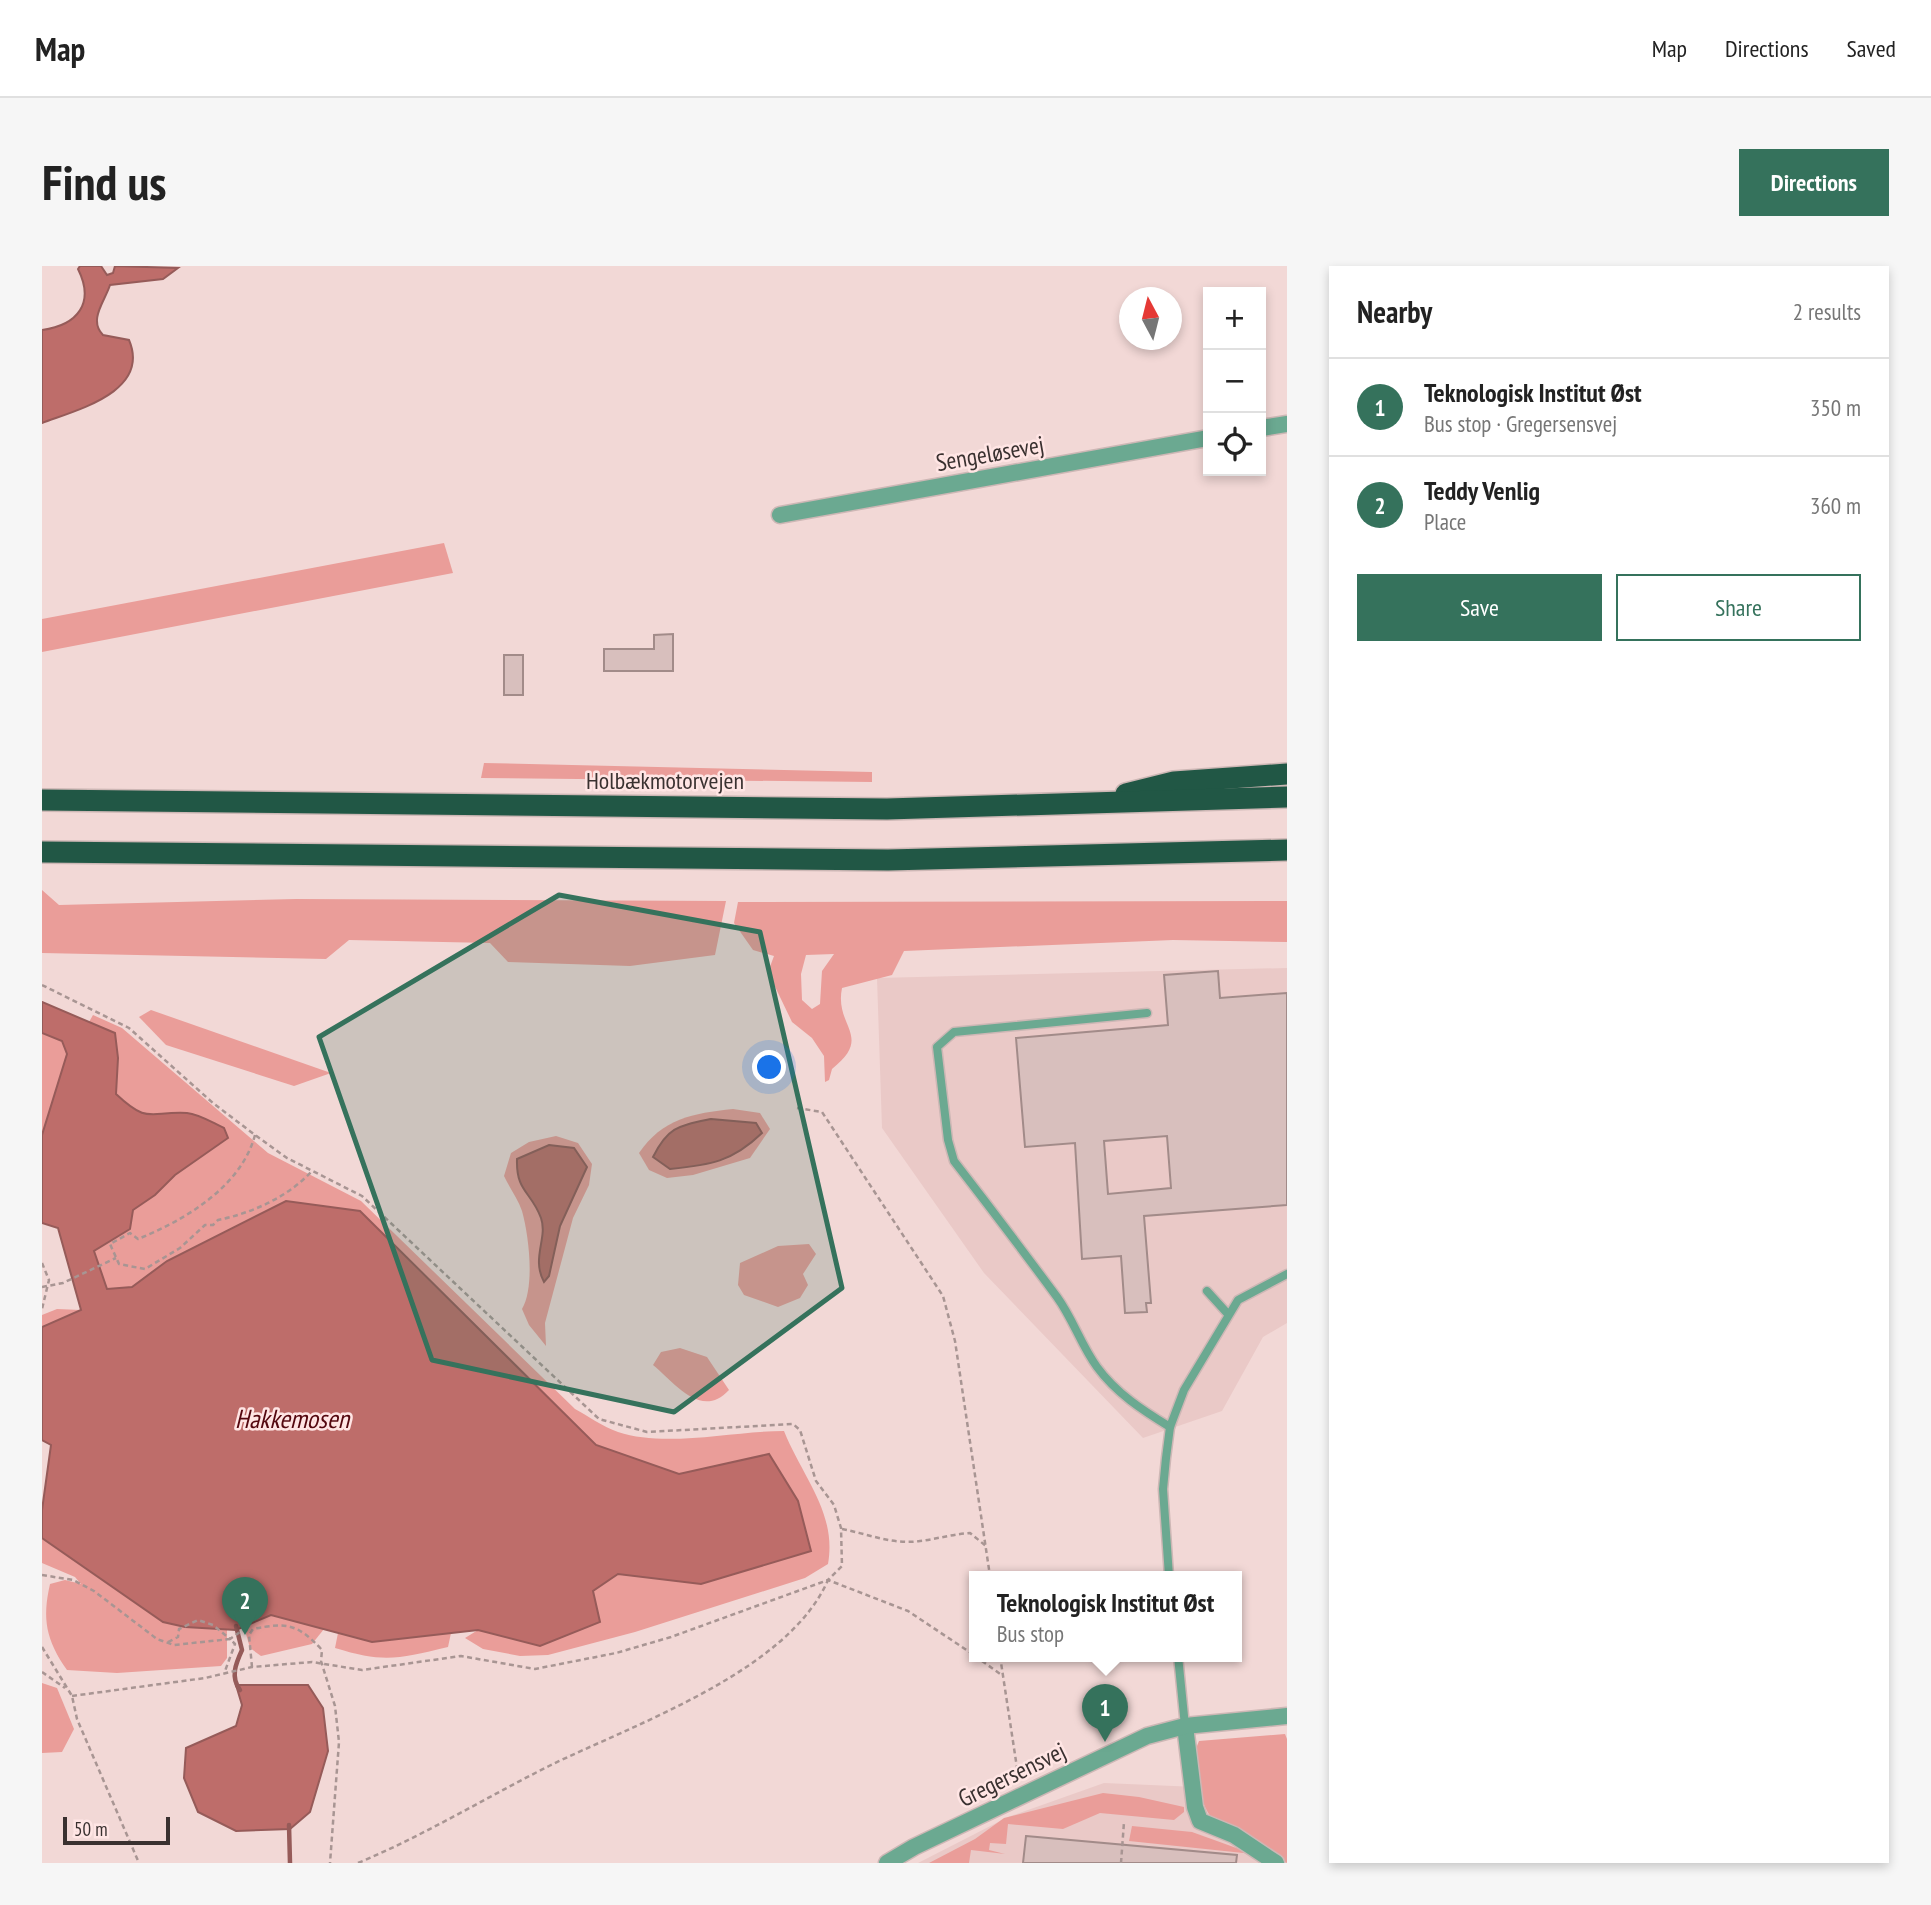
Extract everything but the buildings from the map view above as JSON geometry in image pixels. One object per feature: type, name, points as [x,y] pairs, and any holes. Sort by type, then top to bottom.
[{"type":"highway","points":[[1086,805],[1174,782],[1287,774]]},
{"type":"highway","name":"Holbækmotorvejen","points":[[42,800],[873,809],[1086,805],[1287,797]]},
{"type":"highway","points":[[42,852],[888,860],[1287,850]]},
{"type":"street","points":[[1266,427],[1287,424]]},
{"type":"street","name":"Sengeløsevej","points":[[780,515],[1203,439]]},
{"type":"street","name":"Gregersensvej","points":[[887,1863],[1137,1741],[1185,1726],[1287,1716]]},
{"type":"street","points":[[1185,1726],[1195,1807],[1200,1821],[1234,1835],[1276,1863]]},
{"type":"lane","points":[[1147,1013],[954,1032],[937,1047],[948,1140],[954,1161],[1059,1299],[1076,1324],[1096,1365],[1115,1389],[1139,1409],[1170,1427]]},
{"type":"lane","points":[[1169,1571],[1163,1489],[1170,1427],[1184,1390],[1227,1313],[1238,1300],[1287,1274]]},
{"type":"lane","points":[[1207,1291],[1227,1313]]},
{"type":"lane","points":[[1179,1662],[1185,1726]]},
{"type":"path","points":[[42,985],[129,1028],[213,1103],[255,1135],[288,1158],[362,1196],[600,1419],[647,1432],[793,1424],[800,1430],[816,1481],[834,1505],[841,1528],[842,1566],[828,1580],[818,1602],[793,1629],[715,1686],[547,1767],[410,1841],[358,1863]]},
{"type":"path","points":[[797,1108],[822,1112],[943,1296],[956,1341],[989,1571]]},
{"type":"path","points":[[255,1135],[238,1171],[216,1194],[160,1230],[138,1239],[130,1233],[110,1244],[119,1264],[145,1269],[180,1248],[205,1225],[213,1225],[218,1220],[256,1209],[298,1186],[313,1171]]},
{"type":"path","points":[[42,1287],[72,1279],[117,1258]]},
{"type":"path","points":[[42,1264],[49,1280],[42,1309]]},
{"type":"path","points":[[841,1528],[880,1539],[919,1541],[947,1534],[970,1533],[986,1546]]},
{"type":"path","points":[[42,1575],[72,1580],[94,1591],[156,1639],[167,1642],[186,1644],[231,1638],[246,1629],[251,1631],[285,1623],[313,1640],[322,1650],[321,1661],[335,1706],[339,1742],[330,1863]]},
{"type":"path","points":[[72,1696],[205,1678],[252,1667],[321,1661],[362,1671],[461,1656],[535,1669],[616,1653],[671,1637],[828,1580],[908,1611],[969,1653]]},
{"type":"path","points":[[167,1642],[177,1637],[179,1629],[198,1620],[213,1625],[231,1638],[234,1644],[227,1672]]},
{"type":"path","points":[[251,1631],[252,1667]]},
{"type":"path","points":[[42,1647],[72,1696],[77,1719],[139,1863]]},
{"type":"path","points":[[983,1662],[1003,1676]]},
{"type":"path","points":[[1001,1662],[1021,1797]]},
{"type":"path","points":[[42,1672],[64,1686],[72,1696]]},
{"type":"path","points":[[1121,1863],[1124,1822]]},
{"type":"highlighted area","points":[[559,895],[760,932],[842,1288],[674,1412],[432,1360],[319,1037]]},
{"type":"shaded area","points":[[444,543],[453,573],[42,652],[42,619]]},
{"type":"shaded area","points":[[484,763],[872,772],[872,782],[481,778]]},
{"type":"shaded area","points":[[42,890],[59,905],[296,899],[726,901],[715,955],[630,966],[508,962],[490,943],[349,940],[326,959],[42,953]]},
{"type":"shaded area","points":[[1287,901],[1287,942],[1173,940],[904,951],[892,975],[842,988],[843,1012],[852,1039],[844,1058],[832,1069],[829,1080],[825,1082],[824,1056],[812,1038],[792,1022],[768,972],[774,956],[753,950],[734,923],[738,902]],"holes":[[[834,954],[822,971],[820,1004],[812,1009],[802,1000],[801,974],[806,955]]]},
{"type":"shaded area","points":[[1287,968],[1287,1323],[1263,1337],[1222,1411],[1143,1438],[984,1273],[882,1128],[877,978]]},
{"type":"shaded area","points":[[151,1010],[331,1073],[294,1086],[166,1045],[139,1017]]},
{"type":"shaded area","points":[[93,1015],[122,1028],[268,1153],[361,1201],[575,1409],[612,1430],[637,1437],[678,1439],[784,1431],[823,1512],[828,1528],[828,1564],[805,1578],[635,1632],[548,1655],[520,1656],[483,1649],[465,1638],[478,1630],[541,1646],[593,1591],[618,1574],[701,1584],[769,1454],[679,1474],[596,1445],[360,1211],[224,1234],[167,1261],[132,1287],[107,1289],[94,1251],[130,1229],[133,1210],[149,1199],[169,1179],[179,1159],[189,1113],[157,1116],[142,1113],[116,1094],[118,1058],[115,1033],[89,1022]]},
{"type":"shaded area","points":[[42,1033],[62,1041],[67,1054],[42,1135]]},
{"type":"shaded area","points":[[733,1109],[760,1113],[770,1129],[750,1158],[693,1175],[667,1178],[649,1170],[639,1153],[658,1132],[692,1116]]},
{"type":"shaded area","points":[[556,1136],[578,1143],[592,1164],[589,1185],[573,1218],[545,1323],[546,1346],[529,1325],[522,1309],[530,1275],[527,1234],[520,1207],[504,1176],[511,1153],[529,1142]]},
{"type":"shaded area","points":[[809,1244],[816,1254],[803,1274],[808,1285],[800,1298],[778,1307],[744,1295],[738,1285],[740,1263],[778,1246]]},
{"type":"shaded area","points":[[57,1309],[81,1310],[42,1327],[42,1315]]},
{"type":"shaded area","points":[[680,1348],[707,1357],[729,1390],[719,1398],[698,1400],[679,1389],[653,1365],[661,1352]]},
{"type":"shaded area","points":[[42,1538],[163,1622],[227,1630],[227,1658],[221,1666],[117,1673],[67,1670],[50,1639],[46,1608],[50,1584],[65,1580],[81,1584],[75,1577],[42,1563]]},
{"type":"shaded area","points":[[271,1615],[324,1629],[312,1644],[261,1656],[250,1648],[244,1627]]},
{"type":"shaded area","points":[[338,1633],[372,1642],[451,1633],[448,1647],[391,1658],[366,1656],[335,1648]]},
{"type":"shaded area","points":[[42,1683],[57,1688],[74,1729],[62,1752],[42,1753]]},
{"type":"shaded area","points":[[1285,1734],[1287,1863],[1259,1843],[1213,1820],[1200,1793],[1195,1770],[1199,1741]]},
{"type":"shaded area","points":[[1104,1783],[1287,1791],[1287,1863],[918,1863],[1008,1817]]},
{"type":"shaded area","points":[[1103,1793],[1139,1797],[1184,1807],[1184,1812],[1174,1820],[1100,1813],[1063,1829],[1008,1824],[1006,1844],[990,1843],[989,1850],[1005,1854],[971,1850],[969,1863],[929,1863],[975,1839],[1004,1818]]},
{"type":"shaded area","points":[[1132,1826],[1192,1832],[1253,1854],[1129,1841]]},
{"type":"water","points":[[80,266],[101,266],[107,275],[113,273],[115,266],[178,268],[163,279],[110,285],[99,310],[97,323],[103,335],[129,340],[133,358],[129,373],[120,386],[106,396],[42,423],[42,330],[65,323],[80,310],[85,292],[78,269]]},
{"type":"water","name":"Hakkemosen","points":[[42,1002],[115,1033],[118,1058],[116,1094],[127,1104],[143,1113],[196,1115],[224,1128],[228,1138],[175,1175],[155,1195],[133,1210],[130,1229],[94,1251],[107,1289],[132,1287],[167,1261],[286,1201],[360,1211],[596,1445],[679,1474],[769,1454],[798,1501],[811,1551],[701,1584],[618,1574],[593,1591],[600,1622],[540,1646],[478,1630],[372,1642],[271,1615],[236,1630],[185,1627],[163,1622],[42,1538],[42,1510],[51,1445],[42,1440],[42,1327],[81,1310],[58,1228],[42,1223],[42,1135],[67,1054],[62,1041],[42,1033]]},
{"type":"water","points":[[711,1119],[756,1123],[762,1133],[730,1156],[697,1166],[670,1169],[653,1157],[664,1139],[675,1129]]},
{"type":"water","points":[[549,1145],[574,1148],[587,1167],[560,1226],[549,1276],[544,1282],[539,1265],[543,1226],[537,1209],[519,1178],[517,1159]]},
{"type":"water","points":[[236,1685],[308,1685],[323,1708],[328,1751],[310,1812],[290,1829],[236,1831],[198,1812],[184,1778],[186,1748],[236,1726],[242,1705]]},
{"type":"waterway","points":[[236,1626],[242,1650],[235,1675],[240,1690]]},
{"type":"waterway","points":[[289,1825],[290,1863]]},
{"type":"place","name":"Teddy Venlig","points":[[245,1635]]},
{"type":"place","name":"Teknologisk Institut Øst","points":[[1105,1742]]}]
